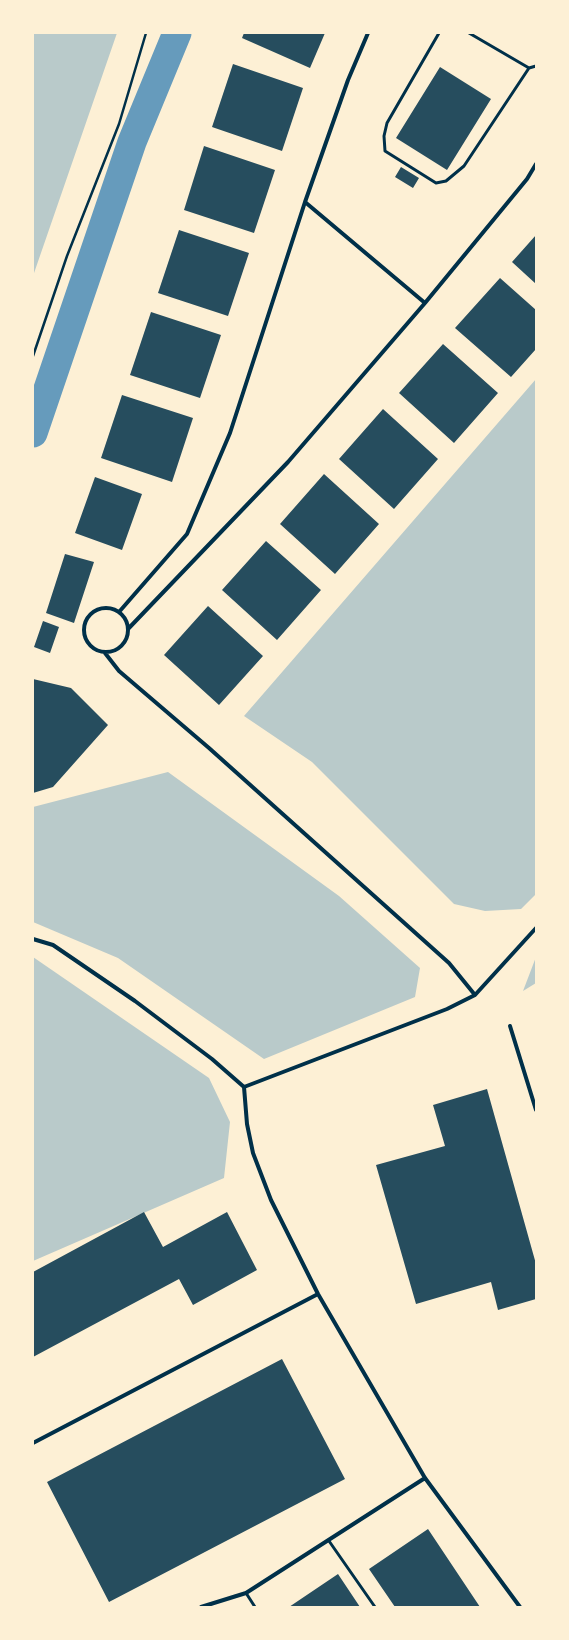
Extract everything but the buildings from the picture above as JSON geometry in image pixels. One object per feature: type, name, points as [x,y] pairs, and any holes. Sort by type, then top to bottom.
[{"type":"street","points":[[119,612],[187,534],[230,433],[305,202],[348,80],[368,33]]},
{"type":"street","points":[[128,629],[288,462],[426,303],[527,179],[536,164]]},
{"type":"street","points":[[305,202],[426,303]]},
{"type":"street","points":[[105,653],[119,649],[128,636],[128,622],[119,612],[105,607],[91,613],[84,626],[86,641],[91,647],[105,653],[119,671],[215,753],[449,963],[475,995]]},
{"type":"street","points":[[244,1087],[447,1010],[475,995],[536,928]]},
{"type":"street","points":[[33,939],[53,946],[135,1001],[212,1058],[244,1087],[247,1124],[253,1153],[271,1200],[318,1294],[425,1478],[520,1607]]},
{"type":"street","points":[[510,1026],[536,1110]]},
{"type":"street","points":[[33,1443],[318,1294]]},
{"type":"street","points":[[200,1607],[246,1593],[425,1478]]},
{"type":"lane","points":[[439,33],[386,123],[384,136],[385,151],[436,183],[446,180],[464,166],[529,68],[536,66]]},
{"type":"lane","points":[[469,33],[529,68]]},
{"type":"lane","points":[[329,1541],[375,1607]]},
{"type":"lane","points":[[246,1593],[255,1607]]},
{"type":"path","points":[[33,356],[67,256],[119,124],[146,33]]},
{"type":"shaded area","points":[[33,33],[117,33],[33,276]]},
{"type":"shaded area","points":[[536,379],[536,894],[521,909],[485,911],[454,904],[312,762],[244,716]]},
{"type":"shaded area","points":[[168,772],[339,896],[420,968],[415,997],[264,1059],[118,958],[33,922],[33,807]]},
{"type":"shaded area","points":[[33,957],[209,1078],[230,1122],[224,1178],[33,1261]]},
{"type":"shaded area","points":[[536,957],[536,983],[523,991]]},
{"type":"waterway","points":[[33,433],[132,142],[177,33]]}]
